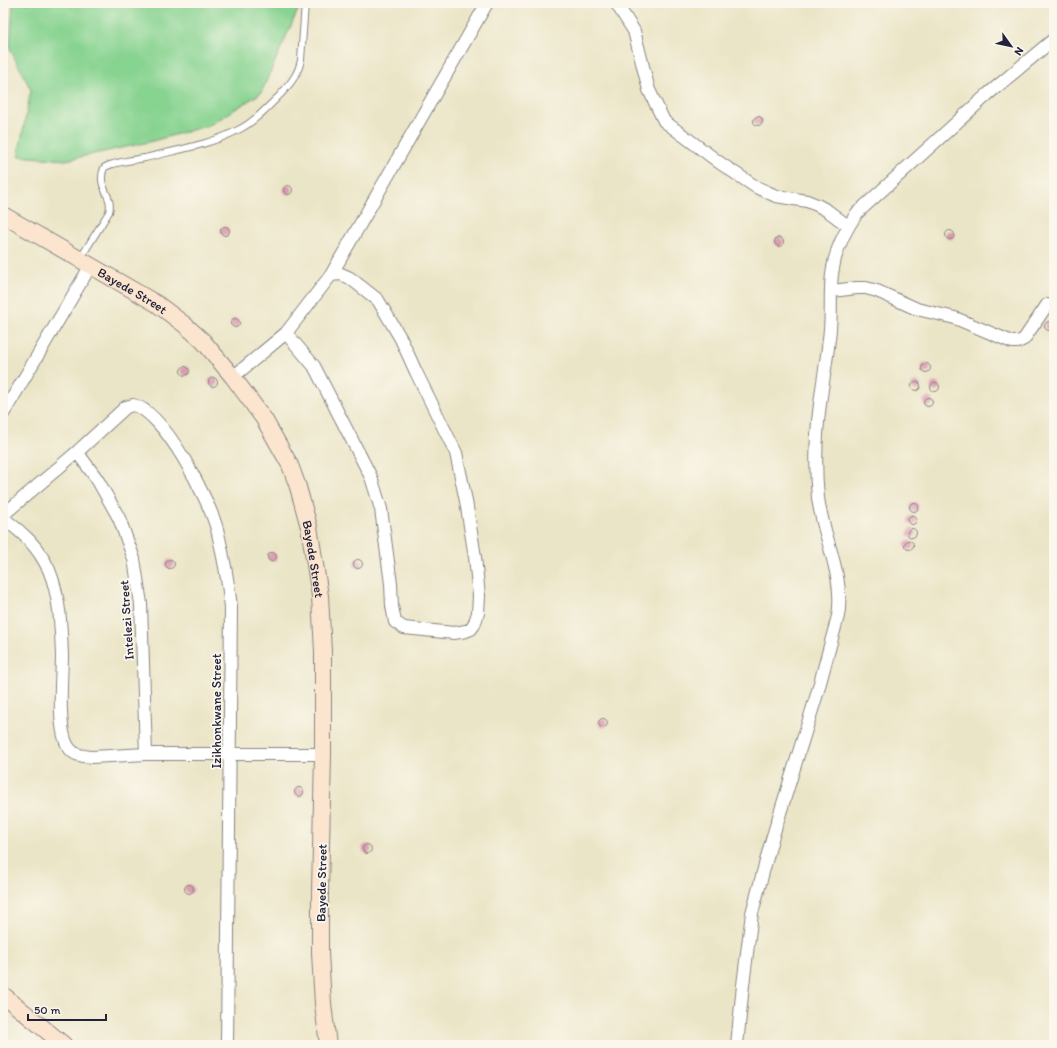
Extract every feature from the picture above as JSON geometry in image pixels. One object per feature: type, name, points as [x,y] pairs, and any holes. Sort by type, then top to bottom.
[{"type":"street","points":[[233,377],[286,333],[331,275],[487,3]]},
{"type":"street","points":[[616,3],[634,31],[649,90],[664,121],[720,163],[756,187],[776,196],[807,201],[817,205],[828,211],[848,226]]},
{"type":"street","points":[[737,1045],[752,913],[772,839],[817,694],[840,607],[839,584],[818,499],[816,464],[819,405],[830,328],[832,268],[848,226],[857,213],[876,194],[988,94],[1054,39]]},
{"type":"street","name":"Bayede Street","points":[[3,215],[157,304],[186,325],[203,341],[233,377],[264,419],[290,465],[300,493],[309,527],[320,596],[323,652],[320,953],[323,1004],[328,1045]]},
{"type":"street","points":[[3,414],[85,262]]},
{"type":"street","points":[[286,333],[314,366],[372,477],[381,509],[395,622],[404,628],[428,631],[454,633],[471,629],[478,613],[479,596],[474,550],[456,453],[401,339],[378,300],[344,275],[331,275]]},
{"type":"street","points":[[832,291],[857,288],[866,288],[877,291],[917,309],[955,318],[1012,342],[1018,342],[1024,339],[1046,305]]},
{"type":"street","name":"Izikhonkwane Street","points":[[77,452],[126,408],[136,406],[146,412],[159,424],[185,461],[209,507],[216,528],[227,578],[231,607],[227,1045]]},
{"type":"street","points":[[77,452],[3,516],[37,548],[49,570],[54,586],[60,630],[61,705],[63,731],[69,749],[77,754],[88,756],[146,754],[323,754]]},
{"type":"street","name":"Intelezi Street","points":[[77,452],[97,479],[119,518],[134,559],[141,604],[146,754]]},
{"type":"street","points":[[3,995],[64,1045]]},
{"type":"lane","points":[[85,262],[94,234],[109,212],[110,207],[108,198],[101,182],[101,174],[104,168],[112,164],[160,154],[218,139],[239,130],[256,119],[274,102],[296,76],[302,60],[305,3]]},
{"type":"green space","points":[[13,3],[301,3],[261,93],[210,125],[149,142],[66,160],[18,156],[31,90],[10,49]]},
{"type":"building","points":[[758,116],[763,121],[758,126],[753,121]]},
{"type":"building","points":[[288,185],[293,190],[288,195],[283,190]]},
{"type":"building","points":[[225,226],[230,231],[225,236],[220,231]]},
{"type":"building","points":[[950,230],[955,235],[950,240],[945,235]]},
{"type":"building","points":[[779,237],[784,242],[779,247],[774,242]]},
{"type":"building","points":[[235,318],[240,323],[235,328],[230,323]]},
{"type":"building","points":[[1049,321],[1054,326],[1049,331],[1044,326]]},
{"type":"building","points":[[926,363],[931,368],[926,373],[921,368]]},
{"type":"building","points":[[185,366],[190,371],[185,376],[180,371]]},
{"type":"building","points":[[213,377],[218,382],[213,387],[208,382]]},
{"type":"building","points":[[916,381],[921,386],[916,391],[911,386]]},
{"type":"building","points":[[935,382],[940,387],[935,392],[930,387]]},
{"type":"building","points":[[928,397],[933,402],[928,407],[923,402]]},
{"type":"building","points":[[914,502],[919,507],[914,512],[909,507]]},
{"type":"building","points":[[912,515],[917,520],[912,525],[907,520]]},
{"type":"building","points":[[912,528],[917,533],[912,538],[907,533]]},
{"type":"building","points":[[909,540],[914,545],[909,550],[904,545]]},
{"type":"building","points":[[272,552],[277,557],[272,562],[267,557]]},
{"type":"building","points":[[170,559],[175,564],[170,569],[165,564]]},
{"type":"building","points":[[358,559],[363,564],[358,569],[353,564]]},
{"type":"building","points":[[603,718],[608,723],[603,728],[598,723]]},
{"type":"building","points":[[299,787],[304,792],[299,797],[294,792]]},
{"type":"building","points":[[367,844],[372,849],[367,854],[362,849]]},
{"type":"building","points":[[189,884],[194,889],[189,894],[184,889]]},
{"type":"building","points":[[699,1041],[703,1045],[694,1045]]}]
